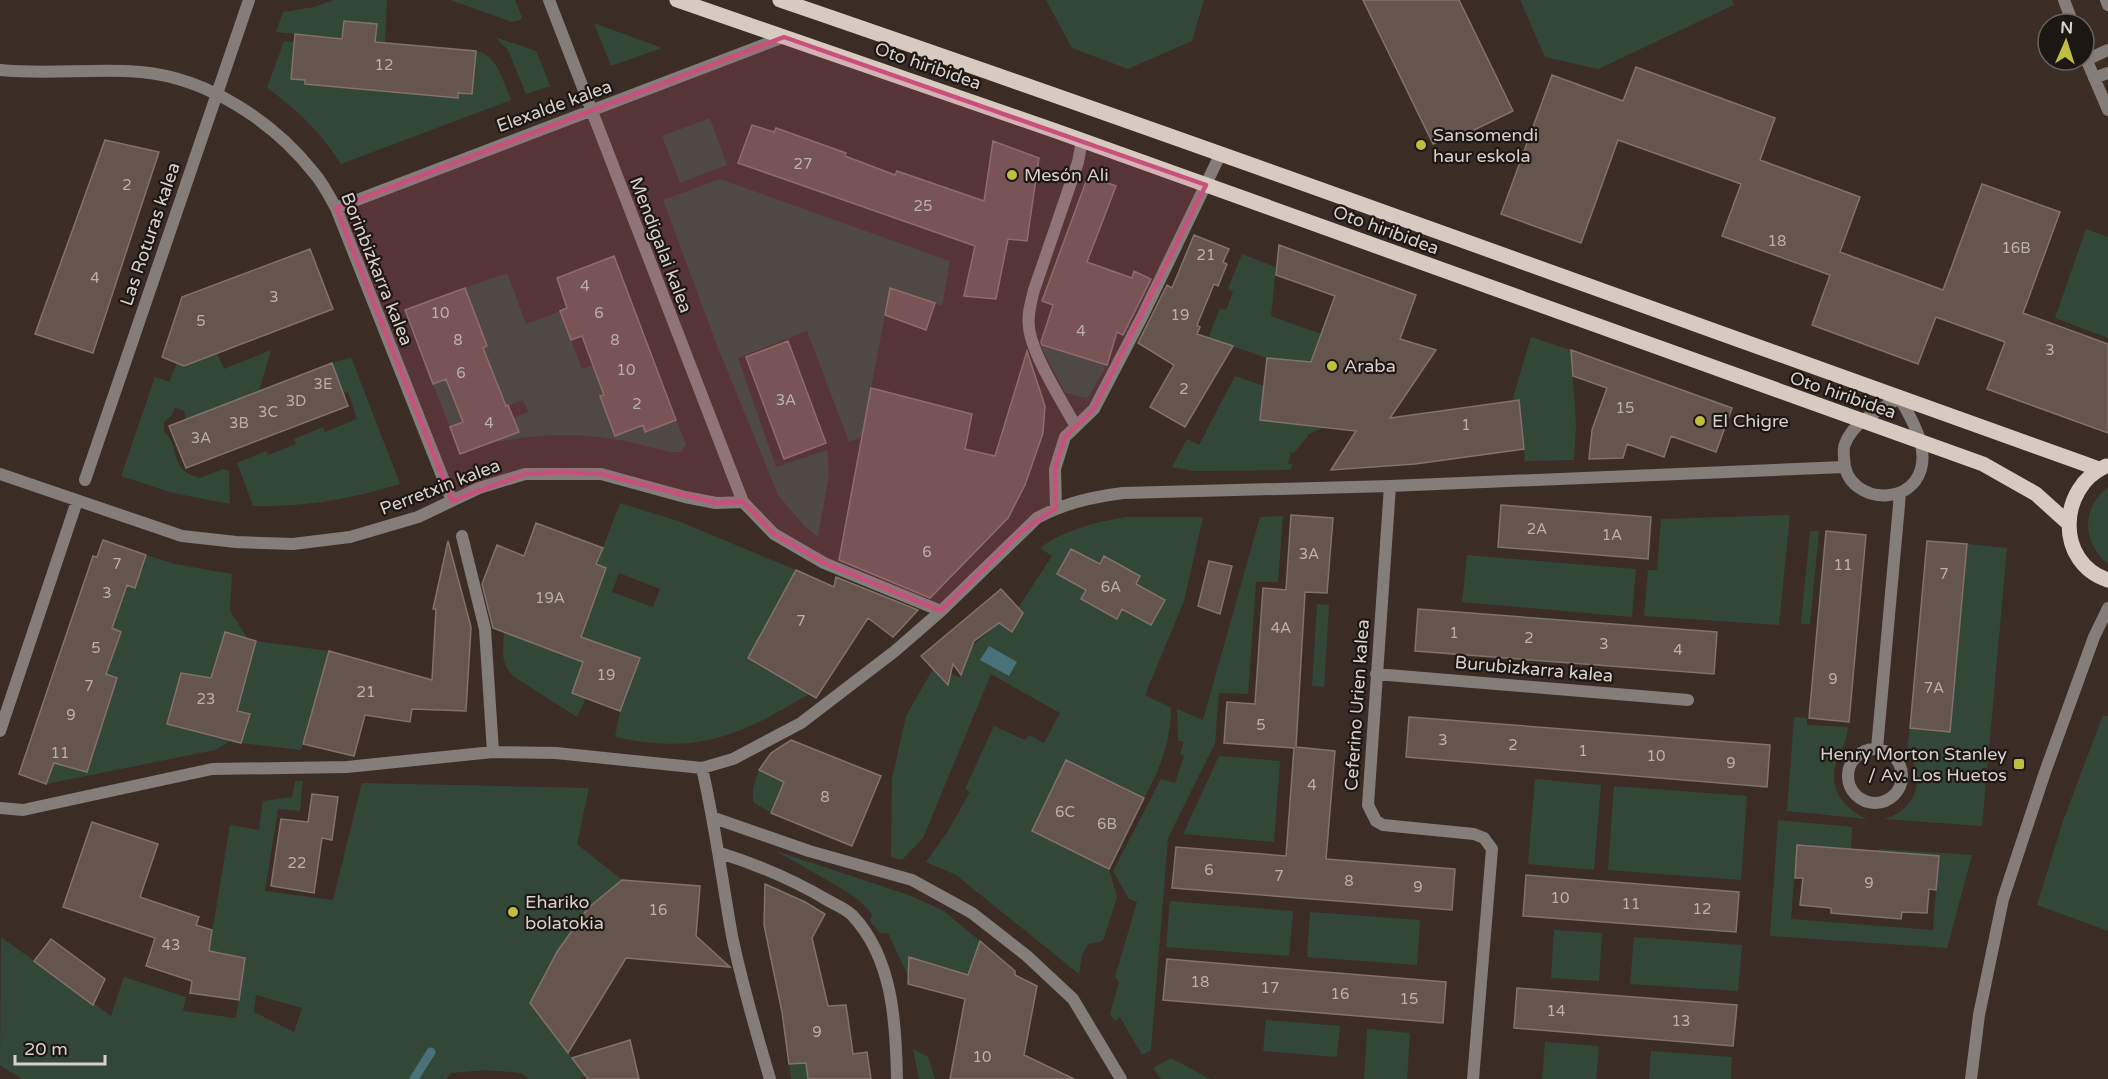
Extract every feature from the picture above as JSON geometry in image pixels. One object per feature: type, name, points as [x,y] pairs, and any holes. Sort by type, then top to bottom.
[{"type":"main road","name":"Oto hiribidea","points":[[676,0],[1082,140],[1983,464],[2036,494],[2068,523]]},
{"type":"main road","name":"Oto hiribidea","points":[[780,0],[1221,153],[1900,398],[2103,467]]},
{"type":"main road","points":[[2103,467],[2082,483],[2072,501],[2068,523],[2070,540],[2077,555],[2088,569],[2108,580]]},
{"type":"street","name":"Las Roturas kalea","points":[[84,480],[249,0]]},
{"type":"street","name":"Mendigalai kalea","points":[[549,0],[723,458],[743,502]]},
{"type":"street","points":[[2106,0],[2108,5]]},
{"type":"street","name":"Elexalde kalea","points":[[336,208],[784,37]]},
{"type":"street","name":"Borinbizkarra kalea","points":[[0,70],[143,72],[166,76],[216,94],[260,121],[280,138],[315,174],[336,208],[452,501]]},
{"type":"street","points":[[2091,72],[2108,110]]},
{"type":"street","points":[[2094,78],[2108,73]]},
{"type":"street","points":[[1075,425],[1036,349],[1029,329],[1034,290],[1078,162],[1082,140]]},
{"type":"street","points":[[1056,508],[1055,469],[1065,437],[1094,409],[1142,317],[1221,153]]},
{"type":"street","points":[[1900,398],[1921,443],[1922,468],[1918,479],[1900,494],[1877,496],[1856,486],[1844,467],[1844,444],[1861,422],[1900,398]]},
{"type":"street","points":[[0,808],[23,810],[212,769],[348,767],[493,752],[556,753],[702,768],[733,759],[801,723],[941,611],[1021,532],[1056,508],[1081,500],[1123,492],[1390,486],[1844,467]]},
{"type":"street","name":"Perretxin kalea","points":[[0,474],[182,536],[292,544],[350,537],[418,517],[479,488],[525,474],[562,472],[601,474],[716,503],[743,502]]},
{"type":"street","name":"Ceferino Urien kalea","points":[[1390,486],[1368,805],[1376,821],[1383,825],[1474,834],[1484,838],[1492,849],[1473,1079]]},
{"type":"street","points":[[1877,748],[1900,494]]},
{"type":"street","points":[[0,731],[77,501]]},
{"type":"street","points":[[743,502],[774,534],[824,563],[941,611]]},
{"type":"street","points":[[462,536],[485,629],[493,752]]},
{"type":"street","points":[[1971,1079],[1981,1004],[2003,899],[2042,781],[2094,637],[2108,608]]},
{"type":"street","name":"Burubizkarra kalea","points":[[1376,674],[1688,700]]},
{"type":"street","points":[[1877,748],[1893,754],[1902,769],[1900,787],[1889,800],[1872,804],[1856,797],[1847,782],[1849,765],[1854,758],[1860,752],[1877,748]]},
{"type":"street","points":[[702,768],[714,818],[735,946],[747,1002],[770,1079]]},
{"type":"street","points":[[714,818],[809,851],[912,880],[972,913],[1027,956],[1073,999],[1121,1079]]},
{"type":"street","points":[[720,853],[773,871],[808,888],[851,914],[873,944],[886,973],[896,1034],[897,1079]]},
{"type":"highlighted area","points":[[784,37],[1206,185],[1094,409],[1065,437],[1055,469],[1056,508],[1021,532],[941,611],[824,563],[774,534],[743,502],[716,503],[601,474],[562,472],[525,474],[452,501],[336,208]]},
{"type":"green space","points":[[334,0],[387,0],[385,43],[375,42],[376,24],[344,21],[342,39],[276,32],[283,12],[314,7]]},
{"type":"green space","points":[[450,0],[515,0],[522,17],[512,22]]},
{"type":"green space","points":[[1046,0],[1204,0],[1192,41],[1128,69],[1072,48]]},
{"type":"green space","points":[[1520,0],[1732,0],[1734,5],[1598,69],[1545,57]]},
{"type":"green space","points":[[594,23],[662,48],[611,66]]},
{"type":"green space","points":[[495,37],[536,51],[550,86],[526,94],[508,50]]},
{"type":"green space","points":[[284,41],[294,42],[291,78],[305,80],[305,84],[457,98],[458,93],[472,94],[476,51],[490,58],[495,64],[511,100],[341,164],[308,122],[267,88]]},
{"type":"green space","points":[[710,118],[727,165],[680,183],[662,136]]},
{"type":"green space","points":[[720,179],[950,261],[942,306],[890,288],[862,437],[849,442],[807,331],[738,358],[776,467],[827,450],[829,474],[818,537],[806,528],[778,495],[718,348],[663,200]]},
{"type":"green space","points":[[2086,229],[2108,237],[2108,338],[2055,318]]},
{"type":"green space","points":[[1242,254],[1276,267],[1271,316],[1335,339],[1332,365],[1267,358],[1208,338],[1220,308],[1226,310],[1233,292],[1228,289]]},
{"type":"green space","points":[[507,273],[526,324],[560,311],[582,369],[593,365],[615,435],[634,429],[629,415],[638,411],[645,432],[676,420],[686,444],[681,452],[670,452],[621,440],[578,435],[535,437],[485,444],[519,432],[513,418],[528,412],[523,400],[450,427],[433,384],[446,379],[494,377],[483,348],[487,346],[465,288]]},
{"type":"green space","points":[[1531,337],[1571,350],[1576,425],[1574,460],[1525,461],[1519,400],[1512,401]]},
{"type":"green space","points":[[1040,345],[1107,365],[1088,398],[1065,393]]},
{"type":"green space","points":[[271,350],[259,391],[186,420],[184,411],[175,407],[172,415],[164,422],[164,431],[183,470],[200,478],[223,469],[229,471],[230,504],[173,493],[121,476],[155,377],[169,382],[177,363],[184,366],[217,353],[224,369]]},
{"type":"green space","points":[[351,357],[400,484],[328,501],[253,506],[237,463],[266,451],[268,455],[296,444],[294,439],[323,427],[325,432],[357,419],[348,392],[343,393],[332,363]]},
{"type":"green space","points":[[1235,376],[1264,386],[1260,420],[1325,427],[1309,434],[1294,453],[1291,452],[1288,463],[1293,465],[1290,470],[1195,471],[1172,467],[1187,439],[1199,445]]},
{"type":"green space","points":[[2108,487],[2108,564],[2093,546],[2088,526],[2093,505]]},
{"type":"green space","points":[[620,503],[678,521],[796,570],[809,694],[761,721],[717,738],[670,744],[615,737],[620,711],[591,641],[572,692],[586,698],[577,717],[513,676],[503,656],[504,632],[561,654],[600,586],[590,582]],"holes":[[[619,573],[660,589],[653,607],[612,592]]]},
{"type":"green space","points":[[1790,515],[1779,625],[1644,616],[1648,570],[1657,570],[1661,519]]},
{"type":"green space","points":[[1283,516],[1278,582],[1256,582],[1248,694],[1219,693],[1215,743],[1168,838],[1151,1050],[1142,1055],[1120,1017],[1115,1021],[1110,1014],[1119,982],[1115,977],[1137,902],[1129,899],[1113,871],[1161,779],[1175,783],[1184,756],[1180,754],[1184,742],[1178,740],[1177,709],[1203,720],[1260,517]]},
{"type":"green space","points":[[1127,517],[1203,517],[1184,601],[1145,695],[1171,708],[1164,754],[1144,798],[1066,760],[1032,831],[1109,869],[1117,897],[1103,941],[1088,944],[1082,955],[1079,974],[956,875],[926,862],[948,831],[970,792],[965,789],[994,726],[1025,740],[1029,735],[1044,743],[1060,713],[991,674],[923,838],[902,860],[891,857],[892,779],[906,716],[933,669],[960,677],[965,664],[955,660],[999,623],[1012,632],[1023,613],[1018,608],[1052,556],[1040,548],[1082,527]]},
{"type":"green space","points":[[1810,531],[1819,531],[1810,624],[1801,624]]},
{"type":"green space","points":[[1967,544],[2007,548],[1982,826],[1884,819],[1893,816],[1907,806],[1915,791],[1916,774],[1908,749],[1910,728],[1950,731],[1959,637],[1919,634]]},
{"type":"green space","points":[[146,555],[175,564],[232,574],[230,611],[248,639],[225,632],[211,678],[181,673],[167,724],[230,741],[215,750],[46,784],[54,763],[87,771],[117,678],[106,674],[120,632],[112,628],[127,585],[135,588]]},
{"type":"green space","points":[[1467,555],[1636,569],[1632,617],[1462,602]]},
{"type":"green space","points":[[1317,604],[1329,605],[1324,687],[1312,686]]},
{"type":"green space","points":[[256,641],[329,651],[301,750],[241,743],[249,714],[237,711]]},
{"type":"green space","points":[[2103,715],[2108,716],[2108,931],[2037,905],[2063,821]]},
{"type":"green space","points":[[1794,717],[1807,718],[1807,725],[1848,727],[1845,743],[1836,763],[1834,782],[1845,804],[1867,819],[1787,811]]},
{"type":"green space","points":[[1219,756],[1280,761],[1274,842],[1183,834]]},
{"type":"green space","points":[[759,770],[784,782],[771,813],[753,802],[753,788]]},
{"type":"green space","points":[[1535,779],[1601,785],[1594,870],[1528,864]]},
{"type":"green space","points":[[295,781],[303,781],[300,811],[278,809],[265,891],[333,900],[362,783],[589,788],[577,844],[622,880],[588,908],[557,952],[530,1003],[586,1076],[579,1079],[529,1079],[521,1073],[487,1070],[451,1073],[446,1079],[22,1079],[0,1065],[1,937],[111,1016],[124,977],[186,997],[183,1011],[236,1018],[245,958],[209,951],[230,825],[259,830],[263,801],[292,797]],"holes":[[[256,995],[302,1008],[294,1032],[254,1012]]]},
{"type":"green space","points":[[1614,786],[1747,796],[1741,880],[1608,870]]},
{"type":"green space","points":[[1778,820],[1852,827],[1851,849],[1797,846],[1791,919],[1933,930],[1938,856],[1878,851],[1878,849],[1972,855],[1947,948],[1770,936]]},
{"type":"green space","points":[[776,851],[911,896],[944,911],[980,941],[971,967],[966,994],[954,970],[909,957],[909,978],[888,933],[881,934],[870,921],[872,914],[859,900]]},
{"type":"green space","points":[[1170,901],[1293,911],[1289,956],[1166,947]]},
{"type":"green space","points":[[1310,912],[1420,920],[1417,965],[1307,957]]},
{"type":"green space","points":[[1554,930],[1602,933],[1599,981],[1551,978]]},
{"type":"green space","points":[[1634,937],[1742,945],[1738,991],[1630,984]]},
{"type":"green space","points":[[1266,1020],[1340,1026],[1337,1057],[1263,1051]]},
{"type":"green space","points":[[1367,1029],[1410,1033],[1407,1079],[1364,1079]]},
{"type":"green space","points":[[1545,1042],[1599,1046],[1596,1079],[1542,1079]]},
{"type":"green space","points":[[913,1049],[928,1057],[935,1079],[919,1079]]},
{"type":"green space","points":[[1651,1051],[1732,1057],[1731,1079],[1649,1079]]},
{"type":"green space","points":[[1171,1058],[1210,1079],[1161,1079],[1153,1068]]},
{"type":"green space","points":[[806,1063],[808,1079],[791,1079],[789,1064]]},
{"type":"water","points":[[989,646],[1017,662],[1009,676],[980,660]]},
{"type":"building","points":[[1363,0],[1459,0],[1513,111],[1462,136],[1460,131],[1433,144]]},
{"type":"building","points":[[344,21],[377,24],[375,42],[476,51],[472,94],[458,93],[458,98],[305,84],[305,80],[291,79],[295,34],[342,39]]},
{"type":"building","points":[[1636,67],[1775,118],[1760,160],[1860,197],[1840,252],[1943,290],[1982,184],[2060,212],[2023,313],[2108,344],[2108,433],[1987,389],[2005,342],[1936,317],[1918,364],[1812,325],[1830,275],[1722,236],[1741,184],[1618,140],[1581,243],[1501,214],[1552,75],[1623,101]]},
{"type":"building","points":[[752,125],[774,132],[776,128],[846,153],[845,156],[895,175],[897,171],[984,201],[993,141],[1039,158],[1027,241],[1008,239],[996,299],[964,296],[975,246],[738,163]]},
{"type":"building","points":[[105,140],[159,152],[93,353],[35,334]]},
{"type":"building","points":[[1088,176],[1116,186],[1087,262],[1132,278],[1134,271],[1151,279],[1123,335],[1117,332],[1107,365],[1042,345],[1041,342],[1053,305],[1042,301]]},
{"type":"building","points":[[1194,235],[1229,249],[1223,262],[1227,264],[1218,286],[1214,284],[1197,325],[1200,327],[1197,334],[1233,346],[1185,427],[1150,407],[1174,365],[1138,343],[1167,285],[1172,288]]},
{"type":"building","name":"Araba","points":[[1279,245],[1416,295],[1400,339],[1436,350],[1390,418],[1519,400],[1524,449],[1415,464],[1331,470],[1356,431],[1260,420],[1267,358],[1311,362],[1335,296],[1276,275]]},
{"type":"building","points":[[310,249],[333,309],[184,366],[162,357],[182,297]]},
{"type":"building","points":[[614,256],[676,420],[645,432],[643,425],[615,436],[600,396],[604,395],[582,336],[571,340],[560,311],[567,308],[557,278]]},
{"type":"building","points":[[465,288],[487,346],[483,348],[519,432],[460,454],[450,427],[463,422],[446,379],[433,384],[405,310]]},
{"type":"building","points":[[890,288],[935,303],[926,330],[885,315]]},
{"type":"building","points":[[788,341],[826,443],[784,459],[746,357]]},
{"type":"building","points":[[1571,350],[1732,408],[1716,452],[1671,436],[1664,457],[1627,444],[1623,458],[1589,459],[1592,430],[1607,388],[1573,376]]},
{"type":"building","points":[[1027,351],[1045,406],[1043,433],[1025,485],[1008,518],[930,598],[839,560],[871,388],[972,414],[965,449],[995,456]]},
{"type":"building","points":[[332,363],[348,406],[186,468],[169,426]]},
{"type":"building","points":[[1501,505],[1651,517],[1648,559],[1498,547]]},
{"type":"building","points":[[1291,515],[1333,518],[1327,593],[1305,592],[1296,747],[1335,751],[1326,859],[1455,869],[1452,910],[1172,888],[1176,847],[1286,856],[1294,748],[1224,743],[1227,702],[1255,704],[1263,588],[1286,590]]},
{"type":"building","points":[[536,523],[603,548],[596,564],[606,568],[581,637],[640,658],[620,711],[572,693],[583,662],[493,628],[482,584],[497,545],[524,556]]},
{"type":"building","points":[[1826,531],[1866,535],[1849,722],[1809,718]]},
{"type":"building","points":[[103,540],[146,555],[135,588],[127,585],[112,628],[121,632],[106,674],[117,678],[87,772],[54,763],[46,784],[19,774],[93,556],[97,557]]},
{"type":"building","points":[[448,541],[471,627],[466,711],[412,709],[410,722],[365,715],[354,756],[303,744],[329,651],[432,680],[436,609],[433,609]]},
{"type":"building","points":[[1927,541],[1967,544],[1950,732],[1910,728]]},
{"type":"building","points":[[1071,549],[1100,564],[1104,556],[1140,576],[1136,584],[1165,600],[1151,625],[1122,609],[1117,619],[1081,599],[1086,590],[1057,574]]},
{"type":"building","points":[[1209,561],[1232,566],[1220,614],[1198,606]]},
{"type":"building","points":[[796,570],[834,587],[836,577],[918,610],[893,637],[868,618],[816,698],[748,658]]},
{"type":"building","points":[[1001,589],[1023,613],[1012,632],[999,623],[974,641],[961,675],[953,664],[948,685],[921,656]]},
{"type":"building","points":[[1418,609],[1717,632],[1714,674],[1415,651]]},
{"type":"building","points":[[225,632],[256,641],[237,711],[250,714],[241,743],[167,724],[181,673],[211,678]]},
{"type":"building","points":[[1409,717],[1770,745],[1767,787],[1406,757]]},
{"type":"building","points":[[791,740],[881,776],[852,846],[771,813],[784,782],[759,770],[771,753]]},
{"type":"building","points":[[1066,760],[1144,798],[1109,869],[1032,831]]},
{"type":"building","points":[[312,794],[338,797],[332,840],[322,838],[314,893],[271,886],[281,819],[308,822]]},
{"type":"building","points":[[92,822],[158,844],[140,897],[199,917],[196,925],[212,930],[209,951],[245,958],[239,1000],[190,993],[192,981],[146,966],[155,938],[63,907]]},
{"type":"building","points":[[1797,845],[1939,856],[1936,890],[1929,889],[1927,913],[1902,912],[1901,919],[1831,913],[1831,908],[1800,905],[1803,878],[1795,878]]},
{"type":"building","points":[[1526,875],[1739,892],[1736,932],[1523,916]]},
{"type":"building","points":[[622,880],[700,886],[696,936],[730,967],[626,958],[568,1053],[530,1003],[557,952],[588,908]]},
{"type":"building","points":[[765,884],[825,914],[812,938],[828,1006],[846,1005],[853,1054],[867,1052],[871,1079],[808,1079],[806,1063],[789,1064],[782,1012],[764,925]]},
{"type":"building","points":[[51,939],[105,979],[93,1005],[34,961]]},
{"type":"building","points":[[980,941],[1015,971],[1015,975],[1037,986],[1024,1055],[1074,1079],[950,1079],[965,999],[908,984],[909,957],[968,975]]},
{"type":"building","points":[[1167,959],[1446,982],[1443,1023],[1163,1000]]},
{"type":"building","points":[[1517,988],[1737,1005],[1733,1046],[1514,1028]]},
{"type":"building","points":[[630,1040],[639,1079],[588,1079],[572,1058]]},
{"type":"waterway","points":[[414,1079],[431,1052]]},
{"type":"place","name":"Sansomendi haur eskola","points":[[1421,145]]},
{"type":"place","name":"Mesón Ali","points":[[1012,175]]},
{"type":"place","name":"Araba","points":[[1332,366]]},
{"type":"place","name":"El Chigre","points":[[1700,421]]},
{"type":"place","name":"Henry Morton Stanley / Av. Los Huetos","points":[[2019,764]]},
{"type":"place","name":"Ehariko bolatokia","points":[[513,912]]}]
